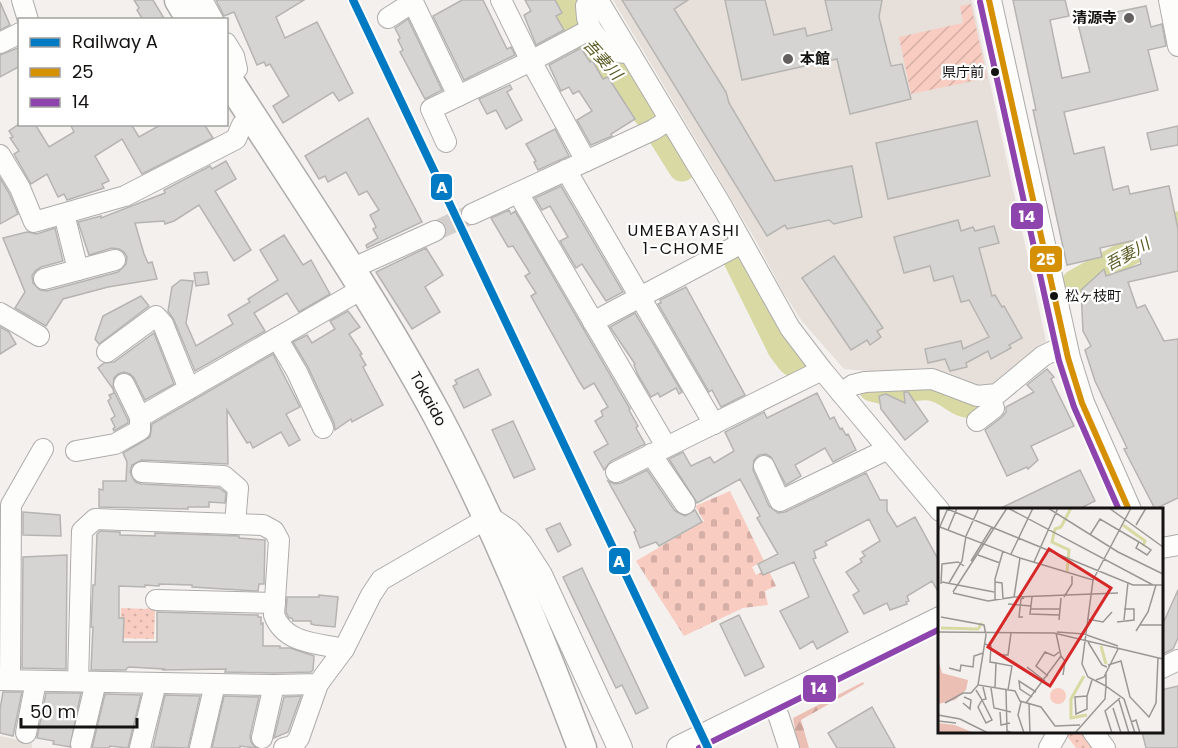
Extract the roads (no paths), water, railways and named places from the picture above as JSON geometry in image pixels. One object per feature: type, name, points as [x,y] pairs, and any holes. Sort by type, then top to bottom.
[{"type":"highway","points":[[179,0],[190,18]]},
{"type":"highway","name":"Tokaido","points":[[228,79],[357,280],[436,414],[488,518],[520,591],[582,748]]},
{"type":"main road","points":[[989,0],[1065,345],[1082,403],[1128,508]]},
{"type":"main road","points":[[488,518],[509,532],[520,544],[540,575],[620,748]]},
{"type":"main road","points":[[679,748],[938,620]]},
{"type":"street","points":[[22,0],[27,18]]},
{"type":"street","points":[[202,0],[212,18]]},
{"type":"street","points":[[501,0],[531,61],[586,161]]},
{"type":"street","points":[[584,33],[586,6],[596,0],[630,53],[662,125],[742,243],[790,328],[938,510]]},
{"type":"street","points":[[1169,0],[1178,46]]},
{"type":"street","points":[[388,18],[413,2],[458,96]]},
{"type":"street","points":[[446,142],[431,109],[584,33]]},
{"type":"street","points":[[584,33],[618,54],[630,53]]},
{"type":"street","points":[[0,43],[18,34]]},
{"type":"street","points":[[228,46],[234,56],[237,69],[228,76]]},
{"type":"street","points":[[0,155],[20,188],[34,222],[125,196],[236,139],[242,125],[253,118]]},
{"type":"street","points":[[472,214],[662,125]]},
{"type":"street","points":[[566,170],[714,424]]},
{"type":"street","points":[[518,193],[593,322],[685,504]]},
{"type":"street","points":[[64,214],[78,270]]},
{"type":"street","points":[[140,417],[277,338],[357,280],[362,264],[435,231]]},
{"type":"street","points":[[593,322],[742,243]]},
{"type":"street","points":[[45,279],[115,260]]},
{"type":"street","points":[[0,313],[39,336]]},
{"type":"street","points":[[107,352],[156,316],[163,324],[189,389]]},
{"type":"street","points":[[277,338],[297,372],[323,428]]},
{"type":"street","points":[[841,393],[853,385],[865,382],[932,379],[965,393],[988,396],[998,394],[1043,356],[1065,345]]},
{"type":"street","points":[[616,472],[822,370]]},
{"type":"street","points":[[75,452],[115,444],[140,430],[140,417],[124,384]]},
{"type":"street","points":[[977,421],[994,408],[988,396]]},
{"type":"street","points":[[43,449],[6,505],[5,680],[318,684]]},
{"type":"street","points":[[764,466],[780,501],[888,449]]},
{"type":"street","points":[[142,472],[224,476],[238,488],[235,524]]},
{"type":"street","points":[[284,748],[293,746],[299,738],[318,684],[344,649],[381,580],[488,518]]},
{"type":"street","points":[[81,744],[87,682],[82,531],[95,519],[263,525],[274,531],[279,540],[274,615],[278,626],[292,638],[344,649]]},
{"type":"street","points":[[1163,548],[1178,545]]},
{"type":"street","points":[[156,600],[275,603]]},
{"type":"street","points":[[1163,667],[1178,660]]},
{"type":"street","points":[[26,733],[36,681]]},
{"type":"street","points":[[140,748],[156,683]]},
{"type":"street","points":[[200,748],[215,684]]},
{"type":"street","points":[[262,738],[274,685]]},
{"type":"street","points":[[772,703],[786,734],[789,748]]},
{"type":"street","points":[[1048,748],[1057,733]]},
{"type":"street","points":[[1094,733],[1105,748]]},
{"type":"waterway","name":"吾妻川","points":[[564,0],[586,44],[622,80],[647,115]]},
{"type":"waterway","name":"吾妻川","points":[[660,133],[682,168]]},
{"type":"waterway","name":"吾妻川","points":[[1075,283],[1178,225]]},
{"type":"waterway","name":"吾妻川","points":[[735,256],[781,349],[790,361],[801,369]]},
{"type":"waterway","name":"吾妻川","points":[[872,388],[892,391],[930,387],[960,402],[974,406],[983,405]]},
{"type":"tunnel","points":[[435,231],[472,214]]},
{"type":"rail line","name":"A","points":[[353,0],[708,748]]},
{"type":"place","name":"清源寺","points":[[1129,18]]},
{"type":"place","name":"本館","points":[[788,59]]},
{"type":"place","name":"県庁前","points":[[995,72]]},
{"type":"place","name":"松ヶ枝町","points":[[1054,296]]},
{"type":"district","name":"UMEBAYASHI 1-CHOME","points":[[684,239]]}]
